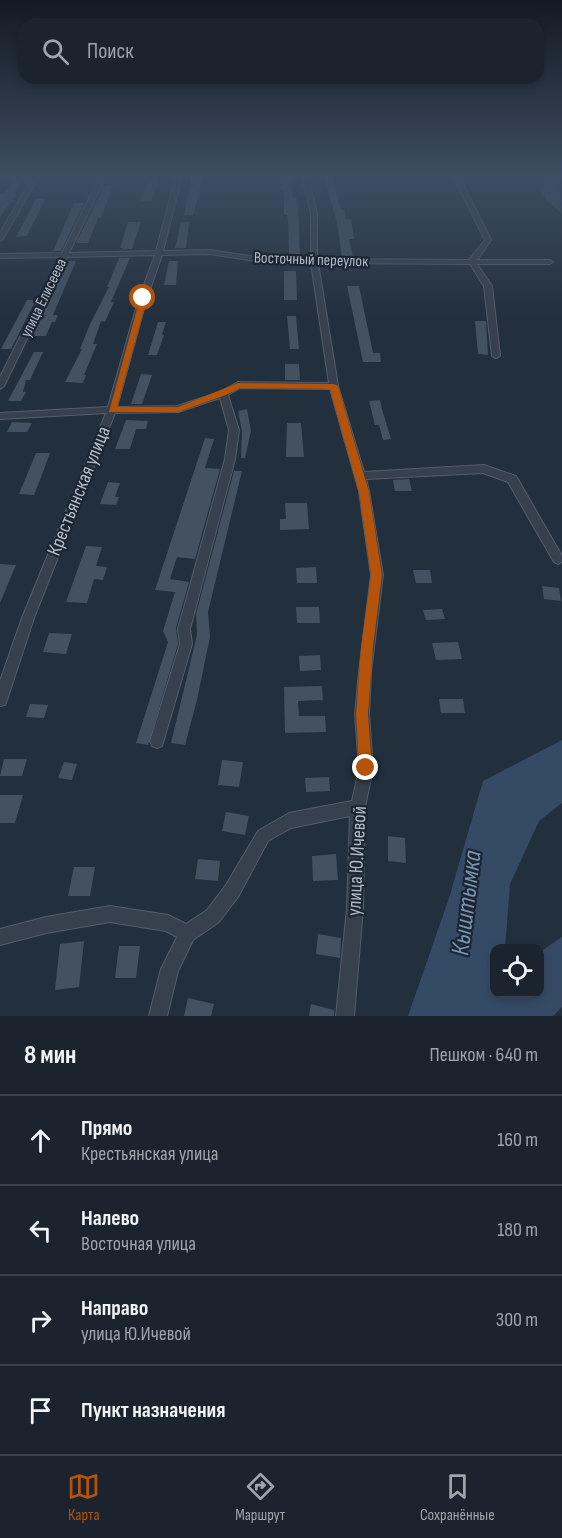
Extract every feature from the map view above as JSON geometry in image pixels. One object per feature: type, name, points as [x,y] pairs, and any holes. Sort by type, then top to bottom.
[{"type":"street","points":[[0,238],[8,223]]},
{"type":"street","name":"улица Елисеева","points":[[0,386],[80,223]]},
{"type":"street","name":"Крестьянская улица","points":[[0,700],[28,618],[112,410],[167,223]]},
{"type":"street","name":"улица Ю.Ичевой","points":[[314,223],[314,262],[334,386],[359,476],[377,575],[366,655],[362,714],[366,768],[358,807],[355,908],[345,1016]]},
{"type":"street","points":[[480,223],[488,240],[472,261],[488,286],[496,356]]},
{"type":"street","name":"Восточный переулок","points":[[0,256],[209,252],[270,261],[550,262]]},
{"type":"street","points":[[0,416],[112,410],[178,410],[238,386],[334,386]]},
{"type":"street","points":[[157,741],[186,644],[184,629],[230,459],[234,430],[223,393]]},
{"type":"street","points":[[359,476],[483,469],[512,479],[558,559]]},
{"type":"street","points":[[158,1016],[170,969],[187,934],[213,916],[232,891],[263,836],[290,821],[358,807]]},
{"type":"street","points":[[0,937],[46,925],[110,914],[168,923],[187,934]]},
{"type":"water","name":"Кыштымка","points":[[562,740],[562,803],[539,821],[510,884],[505,944],[490,944],[490,998],[544,998],[544,949],[562,937],[562,1007],[553,1016],[408,1016],[449,898],[483,781]]},
{"type":"building","points":[[23,223],[33,223],[27,236],[16,237]]},
{"type":"building","points":[[65,223],[74,223],[61,251],[53,251]]},
{"type":"building","points":[[86,223],[96,223],[88,243],[76,243]]},
{"type":"building","points":[[128,223],[141,223],[132,249],[120,248]]},
{"type":"building","points":[[181,223],[189,223],[186,248],[175,248]]},
{"type":"building","points":[[288,223],[299,223],[300,257],[289,257]]},
{"type":"building","points":[[337,223],[352,223],[354,239],[349,239],[353,257],[342,257]]},
{"type":"building","points":[[119,258],[130,258],[105,322],[101,321],[93,344],[97,344],[83,383],[65,382],[109,287],[107,287]]},
{"type":"building","points":[[67,261],[76,261],[53,315],[58,315],[55,322],[52,322],[46,336],[31,336]]},
{"type":"building","points":[[169,261],[178,261],[176,285],[164,285]]},
{"type":"building","points":[[284,271],[296,271],[297,300],[284,300]]},
{"type":"building","points":[[347,286],[359,286],[373,353],[380,353],[381,362],[363,362]]},
{"type":"building","points":[[27,300],[36,300],[11,349],[1,349]]},
{"type":"building","points":[[287,316],[296,316],[299,349],[290,349]]},
{"type":"building","points":[[475,321],[486,321],[488,355],[478,354]]},
{"type":"building","points":[[158,322],[166,322],[162,334],[164,335],[157,355],[148,355]]},
{"type":"building","points":[[34,352],[43,352],[30,380],[26,380],[23,392],[26,392],[21,401],[8,401]]},
{"type":"building","points":[[285,364],[299,364],[300,380],[285,380]]},
{"type":"building","points":[[141,374],[152,375],[142,404],[131,404]]},
{"type":"building","points":[[380,400],[391,439],[383,440],[379,425],[375,425],[369,401]]},
{"type":"building","points":[[247,409],[251,431],[245,458],[241,458],[242,432],[238,411]]},
{"type":"building","points":[[126,420],[148,421],[146,429],[136,429],[130,449],[115,449]]},
{"type":"building","points":[[12,422],[32,423],[27,432],[7,432]]},
{"type":"building","points":[[287,423],[301,423],[304,457],[286,457]]},
{"type":"building","points":[[205,438],[214,439],[205,468],[220,469],[195,559],[177,557],[170,579],[189,582],[176,628],[178,644],[148,745],[136,743],[168,642],[163,631],[175,592],[155,590]]},
{"type":"building","points":[[36,453],[50,453],[34,495],[19,494]]},
{"type":"building","points":[[234,471],[242,471],[208,612],[210,637],[197,700],[185,745],[171,743],[197,635],[196,614]]},
{"type":"building","points":[[409,479],[412,491],[395,491],[393,480]]},
{"type":"building","points":[[108,482],[120,483],[115,497],[119,497],[116,505],[100,504]]},
{"type":"building","points":[[285,503],[307,503],[309,529],[280,530],[280,519],[286,519]]},
{"type":"building","points":[[86,546],[102,547],[96,566],[107,567],[103,580],[94,579],[87,603],[66,602]]},
{"type":"building","points":[[0,564],[16,565],[0,603]]},
{"type":"building","points":[[316,567],[317,583],[297,583],[296,568]]},
{"type":"building","points":[[413,570],[430,570],[432,583],[416,583]]},
{"type":"building","points":[[542,586],[559,588],[561,601],[544,599]]},
{"type":"building","points":[[296,607],[319,607],[320,623],[297,623]]},
{"type":"building","points":[[442,609],[445,619],[426,620],[423,610]]},
{"type":"building","points":[[49,633],[72,634],[66,654],[43,652]]},
{"type":"building","points":[[458,642],[462,659],[436,660],[432,643]]},
{"type":"building","points":[[320,655],[321,670],[300,671],[299,656]]},
{"type":"building","points":[[322,686],[323,700],[298,701],[299,716],[325,716],[326,732],[285,733],[284,687]]},
{"type":"building","points":[[439,699],[463,699],[465,713],[441,713]]},
{"type":"building","points":[[30,704],[48,705],[44,718],[26,717]]},
{"type":"building","points":[[4,759],[27,759],[22,776],[0,776]]},
{"type":"building","points":[[222,760],[243,762],[239,787],[218,785]]},
{"type":"building","points":[[64,762],[77,764],[72,780],[58,778]]},
{"type":"building","points":[[329,777],[330,791],[306,792],[305,778]]},
{"type":"building","points":[[0,795],[23,795],[15,823],[0,823]]},
{"type":"building","points":[[226,812],[249,816],[245,835],[222,831]]},
{"type":"building","points":[[388,836],[405,838],[406,863],[388,861]]},
{"type":"building","points":[[336,854],[338,880],[313,881],[312,856]]},
{"type":"building","points":[[198,859],[220,861],[218,881],[195,879]]},
{"type":"building","points":[[74,867],[95,867],[90,896],[68,896]]},
{"type":"building","points":[[318,934],[341,938],[340,958],[316,954]]},
{"type":"building","points":[[84,941],[79,987],[55,990],[60,944]]},
{"type":"building","points":[[119,946],[140,946],[136,978],[115,978]]},
{"type":"building","points":[[188,998],[214,1004],[211,1016],[184,1016]]},
{"type":"building","points":[[311,1004],[334,1010],[334,1016],[309,1016]]},
{"type":"route","points":[[143,298],[112,410],[178,410],[238,386],[334,386],[364,492],[377,575],[367,647],[362,714],[366,768]]}]
